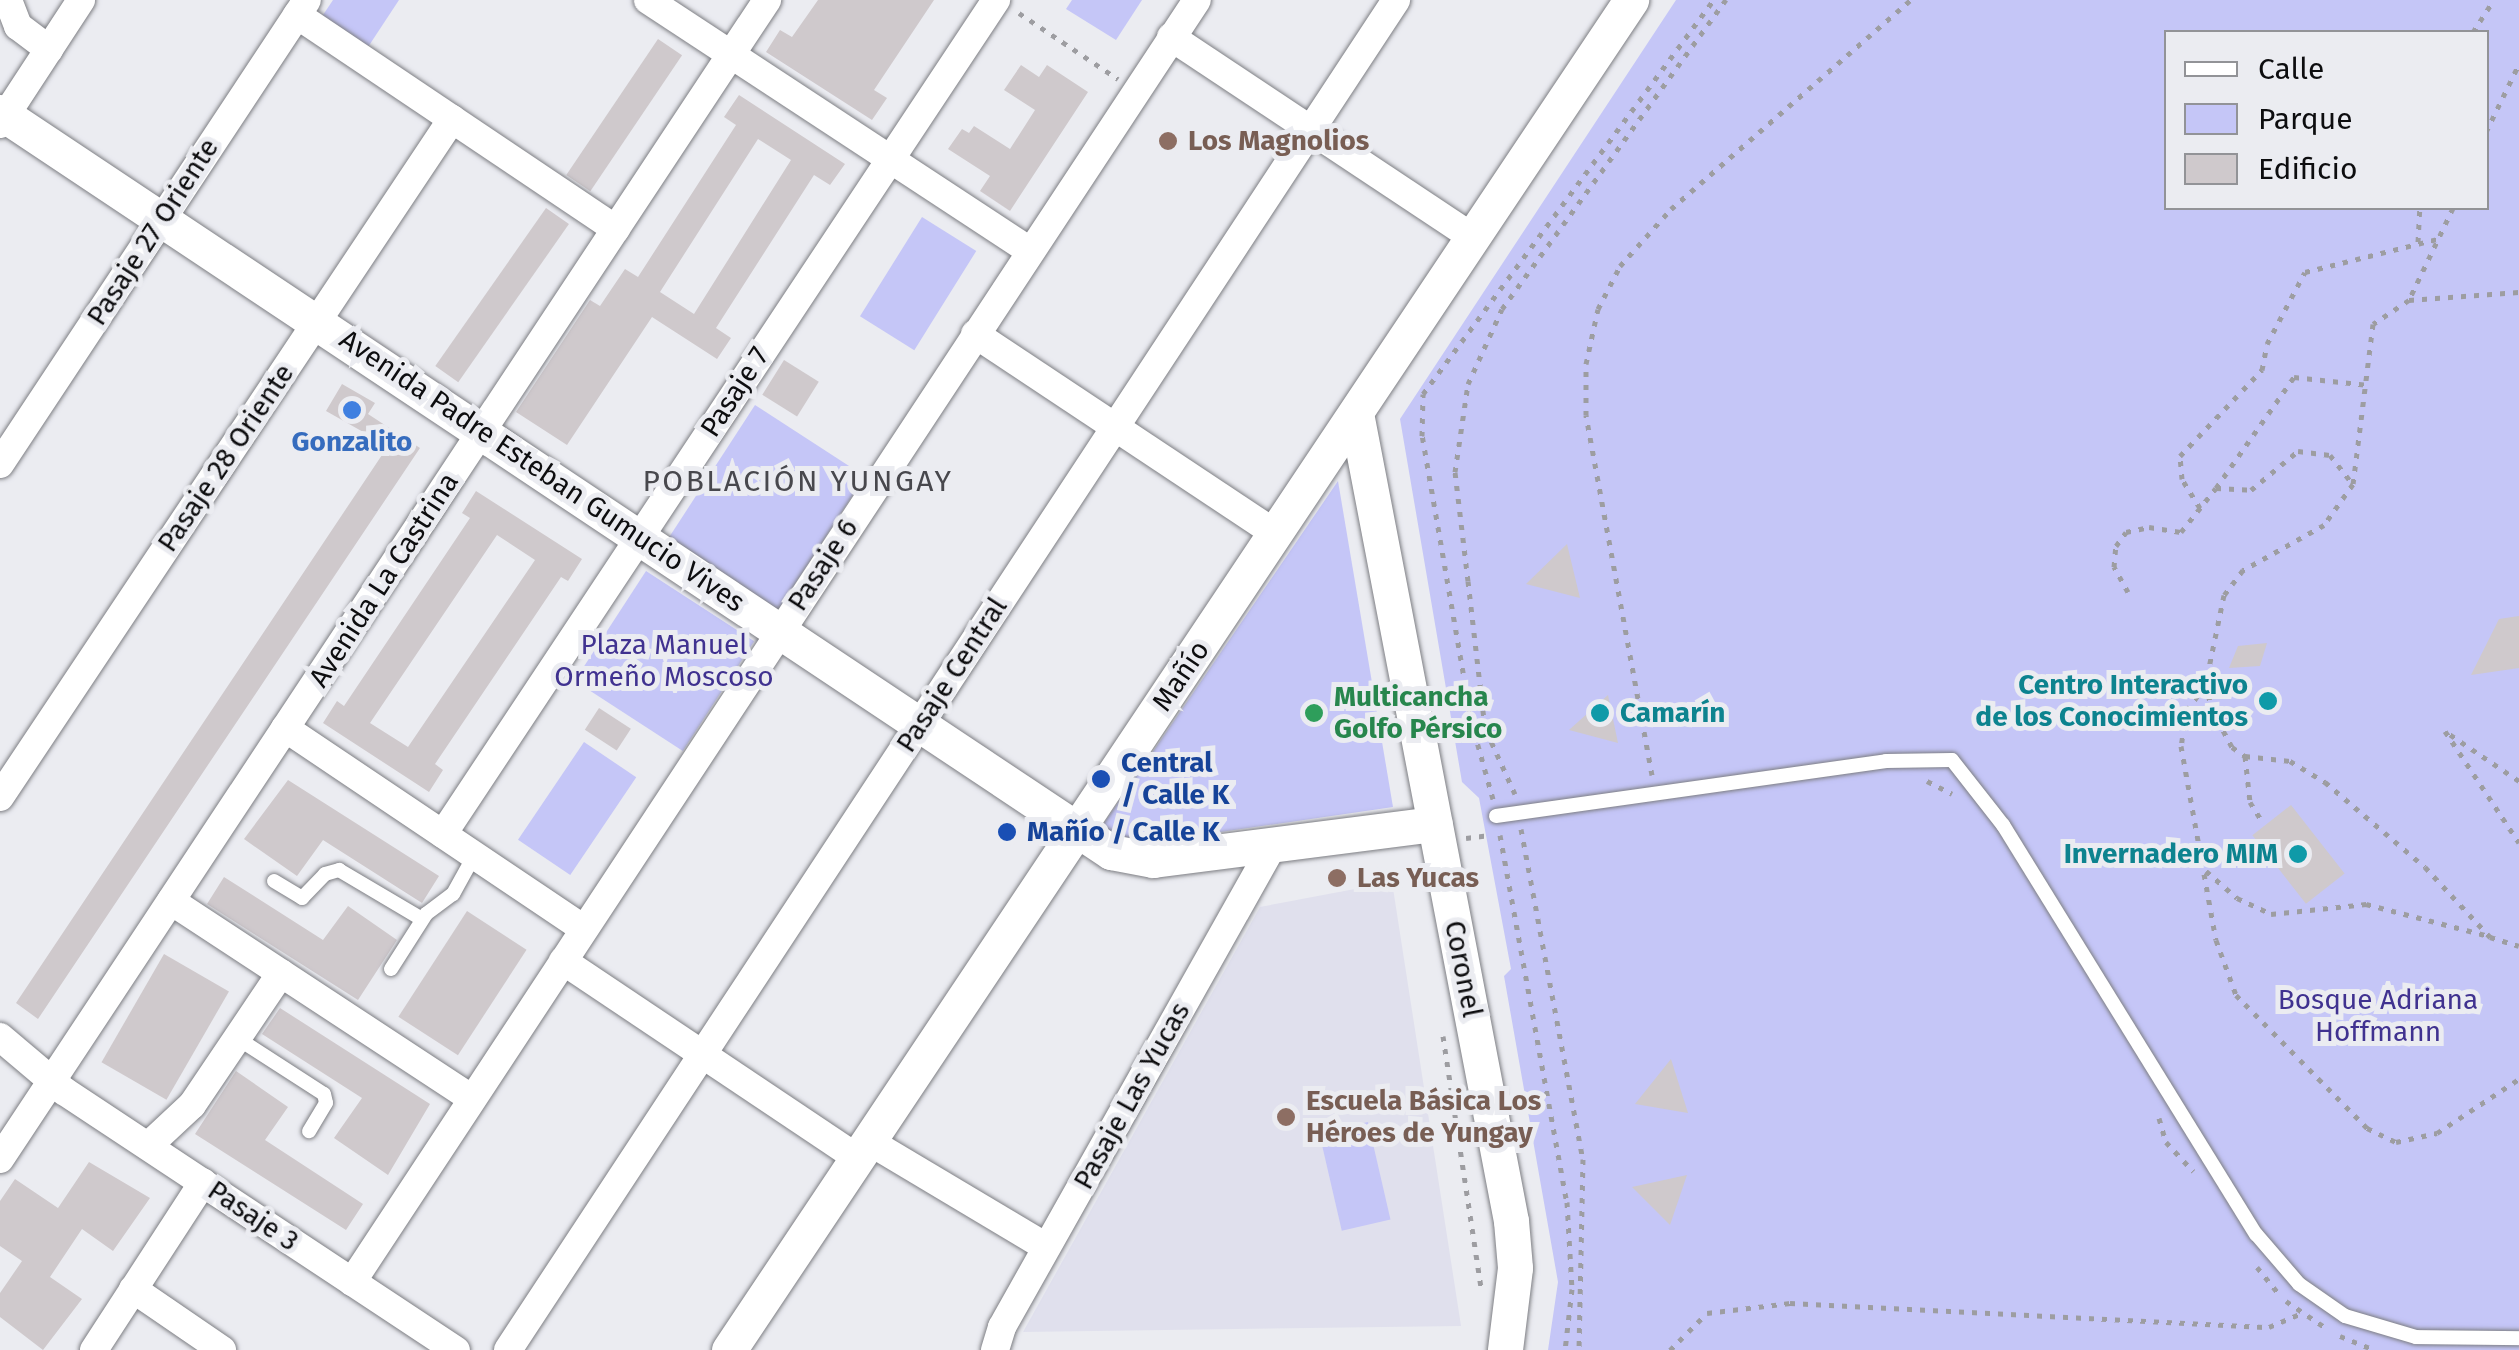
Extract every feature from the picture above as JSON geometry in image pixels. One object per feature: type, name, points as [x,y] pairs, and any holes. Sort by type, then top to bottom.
[{"type":"street","points":[[8,0],[18,26],[49,49]]},
{"type":"street","points":[[2,116],[82,0]]},
{"type":"street","points":[[648,0],[1030,252]]},
{"type":"street","name":"Avenida La Castrina","points":[[0,1159],[767,0]]},
{"type":"street","name":"Pasaje 6","points":[[352,1282],[1197,0]]},
{"type":"street","name":"Pasaje Central","points":[[508,1350],[1396,0]]},
{"type":"street","name":"Mañío","points":[[728,1350],[1630,0]]},
{"type":"street","name":"Pasaje 7","points":[[442,834],[888,158],[1005,5]]},
{"type":"street","points":[[302,8],[452,119],[616,229]]},
{"type":"street","name":"Pasaje 27 Oriente","points":[[0,464],[302,8]]},
{"type":"street","points":[[1171,37],[1473,238]]},
{"type":"street","name":"Avenida Padre Esteban Gumucio Vives","points":[[2,116],[163,217],[1078,831],[1138,860],[1450,831]]},
{"type":"street","name":"Pasaje 28 Oriente","points":[[0,797],[452,119]]},
{"type":"street","points":[[976,334],[1276,534]]},
{"type":"street","name":"Coronel","points":[[1356,413],[1450,831],[1514,1244],[1505,1350]]},
{"type":"street","points":[[286,728],[584,929]]},
{"type":"street","name":"Pasaje Las Yucas","points":[[995,1350],[1046,1247],[1274,845]]},
{"type":"street","points":[[171,901],[472,1099]]},
{"type":"street","points":[[563,961],[703,1054],[864,1151],[1046,1247]]},
{"type":"street","points":[[148,1146],[192,1105],[281,973]]},
{"type":"street","name":"Pasaje 3","points":[[0,1037],[148,1146],[456,1350]]},
{"type":"street","points":[[94,1350],[202,1182]]},
{"type":"street","points":[[133,1290],[222,1350]]},
{"type":"lane","points":[[1496,816],[1656,797],[1886,761],[1952,760],[2003,825],[2256,1234],[2299,1284],[2345,1316],[2416,1337],[2519,1338]]},
{"type":"lane","points":[[391,968],[422,919],[452,894],[474,856]]},
{"type":"lane","points":[[274,881],[302,898],[325,874],[339,870],[422,919]]},
{"type":"lane","points":[[237,1038],[324,1094],[326,1103],[308,1130]]},
{"type":"path","points":[[1565,1350],[1572,1289],[1567,1202],[1500,834],[1472,724],[1422,436],[1422,394],[1713,0]]},
{"type":"path","points":[[1579,1350],[1583,1159],[1520,814],[1485,728],[1455,472],[1468,384],[1502,309],[1726,0]]},
{"type":"path","points":[[1656,797],[1586,415],[1586,364],[1598,309],[1620,266],[1671,210],[1912,0]]},
{"type":"path","points":[[2474,30],[2494,0]]},
{"type":"path","points":[[1005,5],[1136,91]]},
{"type":"path","points":[[2490,115],[2519,64]]},
{"type":"path","points":[[2418,242],[2420,210]]},
{"type":"path","points":[[2409,300],[2452,210]]},
{"type":"path","points":[[2200,508],[2182,479],[2180,456],[2262,370],[2267,344],[2305,272],[2440,238]]},
{"type":"path","points":[[2490,937],[2426,868],[2326,782],[2290,761],[2245,756],[2232,748],[2210,708],[2206,682],[2224,595],[2244,570],[2324,525],[2353,484],[2369,385],[2373,324],[2409,300],[2519,292]]},
{"type":"path","points":[[2128,592],[2114,568],[2116,546],[2126,532],[2149,527],[2181,532],[2294,377],[2369,385]]},
{"type":"path","points":[[2216,488],[2251,490],[2298,451],[2330,454],[2353,484]]},
{"type":"path","points":[[2206,682],[2186,712],[2181,746],[2216,940],[2236,995],[2367,1128],[2396,1142],[2418,1140],[2519,1079]]},
{"type":"path","points":[[2519,781],[2445,731],[2519,843]]},
{"type":"path","points":[[2245,756],[2250,802],[2260,818]]},
{"type":"path","points":[[1923,779],[1954,797]]},
{"type":"path","points":[[1450,831],[1500,834],[1540,828]]},
{"type":"path","points":[[2204,869],[2237,898],[2271,914],[2366,904],[2519,946]]},
{"type":"path","points":[[2157,1110],[2166,1142],[2202,1179]]},
{"type":"path","points":[[2254,1262],[2300,1314],[2374,1350]]},
{"type":"path","points":[[1670,1350],[1707,1313],[1790,1302],[2269,1327],[2322,1300]]},
{"type":"shaded area","name":"Escuela Básica Los Héroes de Yungay","points":[[1392,882],[1461,1326],[1023,1332],[1260,907]]},
{"type":"green space","points":[[333,0],[399,0],[368,47],[321,18]]},
{"type":"green space","points":[[1072,0],[1142,0],[1116,40],[1066,9]]},
{"type":"green space","name":"Bosque Adriana Hoffmann","points":[[1676,0],[2519,0],[2519,1350],[1548,1350],[1558,1282],[1504,976],[1511,969],[1479,798],[1462,782],[1400,419]]},
{"type":"green space","points":[[922,217],[976,251],[914,350],[860,316]]},
{"type":"green space","name":"Plaza Manuel Ormeño Moscoso","points":[[755,405],[865,476],[777,611],[667,540]]},
{"type":"green space","points":[[1338,481],[1393,807],[1125,846],[1102,826]]},
{"type":"green space","name":"Plaza Manuel Ormeño Moscoso","points":[[646,571],[754,641],[683,751],[575,681]]},
{"type":"green space","points":[[584,742],[636,777],[570,875],[518,840]]},
{"type":"green space","points":[[1368,1122],[1390,1219],[1342,1231],[1319,1133]]},
{"type":"building","points":[[818,0],[934,0],[874,90],[887,98],[872,120],[766,52],[780,30],[792,37]]},
{"type":"building","points":[[658,39],[682,55],[590,191],[566,175]]},
{"type":"building","points":[[1021,65],[1039,77],[1047,65],[1088,92],[1010,211],[980,191],[990,176],[948,149],[962,129],[969,133],[974,126],[1010,149],[1035,110],[1004,90]]},
{"type":"building","points":[[739,95],[845,164],[830,185],[814,175],[716,328],[731,338],[717,359],[652,317],[567,445],[516,412],[590,300],[600,306],[625,269],[638,277],[736,125],[724,117]],"holes":[[[758,139],[791,160],[694,314],[660,292]]]},
{"type":"building","points":[[546,208],[569,224],[458,382],[435,366]]},
{"type":"building","points":[[784,360],[819,382],[797,416],[762,395]]},
{"type":"building","points":[[342,384],[375,403],[368,414],[420,448],[38,1019],[16,1003],[388,446],[326,411]]},
{"type":"building","points":[[476,491],[582,559],[568,581],[561,577],[435,764],[443,770],[429,792],[323,723],[337,701],[344,706],[470,518],[462,513]],"holes":[[[497,535],[535,560],[408,747],[370,723]]]},
{"type":"building","points":[[1567,544],[1580,598],[1526,584]]},
{"type":"building","points":[[2519,616],[2519,668],[2471,675],[2499,619]]},
{"type":"building","points":[[2267,643],[2260,666],[2229,668],[2238,646]]},
{"type":"building","name":"Camarín","points":[[1608,695],[1618,743],[1569,730]]},
{"type":"building","points":[[599,708],[631,729],[617,751],[585,730]]},
{"type":"building","points":[[288,780],[439,876],[422,903],[323,840],[297,876],[244,839]]},
{"type":"building","name":"Invernadero MIM","points":[[2291,805],[2345,874],[2306,904],[2252,835]]},
{"type":"building","points":[[224,877],[323,940],[348,906],[397,940],[358,1000],[207,904]]},
{"type":"building","points":[[467,911],[527,950],[458,1055],[398,1017]]},
{"type":"building","points":[[164,954],[229,992],[166,1100],[102,1062]]},
{"type":"building","points":[[280,1008],[430,1104],[388,1175],[334,1138],[362,1098],[262,1034]]},
{"type":"building","points":[[1671,1059],[1688,1113],[1635,1104]]},
{"type":"building","points":[[236,1071],[288,1107],[265,1140],[363,1204],[346,1230],[195,1134]]},
{"type":"building","points":[[89,1162],[150,1198],[113,1251],[82,1229],[50,1277],[82,1299],[43,1350],[0,1317],[0,1293],[22,1261],[0,1246],[0,1201],[15,1179],[58,1208]]},
{"type":"building","points":[[1687,1175],[1670,1225],[1632,1187]]},
{"type":"place","name":"Los Magnolios","points":[[1168,141]]},
{"type":"place","name":"Gonzalito","points":[[352,410]]},
{"type":"place","name":"Centro Interactivo de los Conocimientos","points":[[2268,701]]},
{"type":"place","name":"Multicancha Golfo Pérsico","points":[[1314,713]]},
{"type":"place","name":"Camarín","points":[[1600,713]]},
{"type":"place","name":"Central / Calle K","points":[[1101,779]]},
{"type":"place","name":"Mañío / Calle K","points":[[1007,832]]},
{"type":"place","name":"Invernadero MIM","points":[[2298,854]]},
{"type":"place","name":"Las Yucas","points":[[1337,878]]},
{"type":"place","name":"Escuela Básica Los Héroes de Yungay","points":[[1286,1117]]},
{"type":"district","name":"POBLACIÓN YUNGAY","points":[[798,481]]}]
